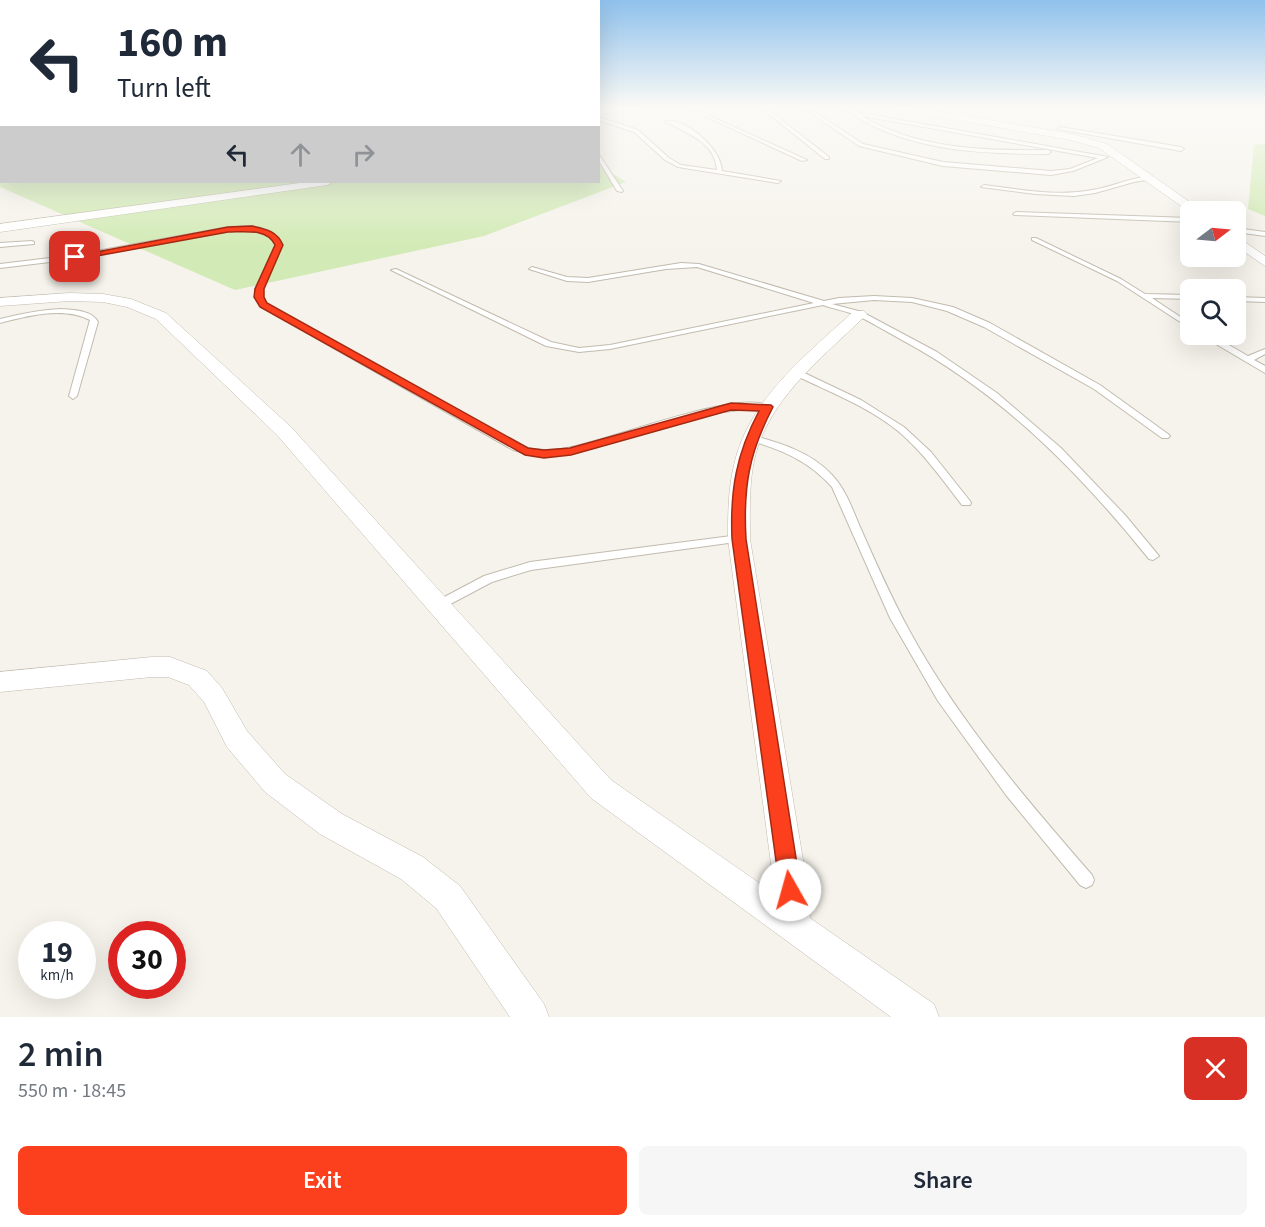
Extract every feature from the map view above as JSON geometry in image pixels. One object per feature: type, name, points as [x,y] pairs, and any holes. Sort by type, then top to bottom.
[{"type":"street","points":[[1115,154],[1182,201]]},
{"type":"street","points":[[0,228],[320,183]]},
{"type":"street","points":[[1246,248],[1265,262]]},
{"type":"street","points":[[0,302],[60,297],[103,298],[131,303],[161,316],[284,431],[601,789],[921,1017]]},
{"type":"street","points":[[794,926],[789,872],[739,539],[739,488],[743,462],[751,438],[767,407],[798,373],[859,314]]},
{"type":"street","points":[[0,682],[152,667],[170,668],[198,678],[213,695],[237,739],[275,783],[331,824],[412,868],[448,897],[531,1017]]},
{"type":"lane","points":[[664,154],[675,164],[778,182]]},
{"type":"lane","points":[[715,154],[719,162],[719,173]]},
{"type":"lane","points":[[792,154],[804,160]]},
{"type":"lane","points":[[822,154],[827,158]]},
{"type":"lane","points":[[902,154],[943,164],[1051,173],[1071,170],[1105,157]]},
{"type":"lane","points":[[1090,154],[1119,157]]},
{"type":"lane","points":[[600,157],[620,191]]},
{"type":"lane","points":[[984,187],[1083,193],[1101,190],[1129,180],[1150,178]]},
{"type":"lane","points":[[1016,214],[1180,220]]},
{"type":"lane","points":[[0,266],[75,257],[228,229],[268,232],[276,238],[279,245],[259,289],[259,297],[264,305],[516,448],[534,453],[571,452],[731,406],[767,407]]},
{"type":"lane","points":[[1246,231],[1265,234]]},
{"type":"lane","points":[[1034,239],[1098,268],[1180,320]]},
{"type":"lane","points":[[0,245],[32,243]]},
{"type":"lane","points":[[532,269],[564,279],[589,280],[674,265],[697,265],[859,314],[934,354],[994,395],[1081,474],[1153,556]]},
{"type":"lane","points":[[394,270],[549,344],[579,350],[610,347],[823,303],[874,298],[912,300],[963,313],[1088,381],[1164,436]]},
{"type":"lane","points":[[1145,296],[1180,297]]},
{"type":"lane","points":[[1246,299],[1265,300]]},
{"type":"lane","points":[[0,321],[64,312],[80,313],[93,319],[73,396]]},
{"type":"lane","points":[[1222,345],[1265,370]]},
{"type":"lane","points":[[1247,360],[1265,351]]},
{"type":"lane","points":[[798,373],[869,409],[902,430],[922,449],[966,504]]},
{"type":"lane","points":[[751,438],[784,447],[800,455],[821,471],[837,488],[902,628],[925,670],[990,766],[1086,880]]},
{"type":"lane","points":[[437,606],[488,579],[531,566],[739,539]]},
{"type":"green space","points":[[1253,154],[1265,154],[1265,216],[1248,209]]},
{"type":"green space","points":[[600,166],[626,182],[484,236],[235,290],[0,187],[0,183],[600,183]]},
{"type":"route","points":[[75,257],[228,229],[268,232],[276,238],[279,245],[259,289],[259,297],[264,305],[516,448],[534,453],[571,452],[731,406],[767,407],[751,438],[743,462],[737,513],[790,890]]}]
